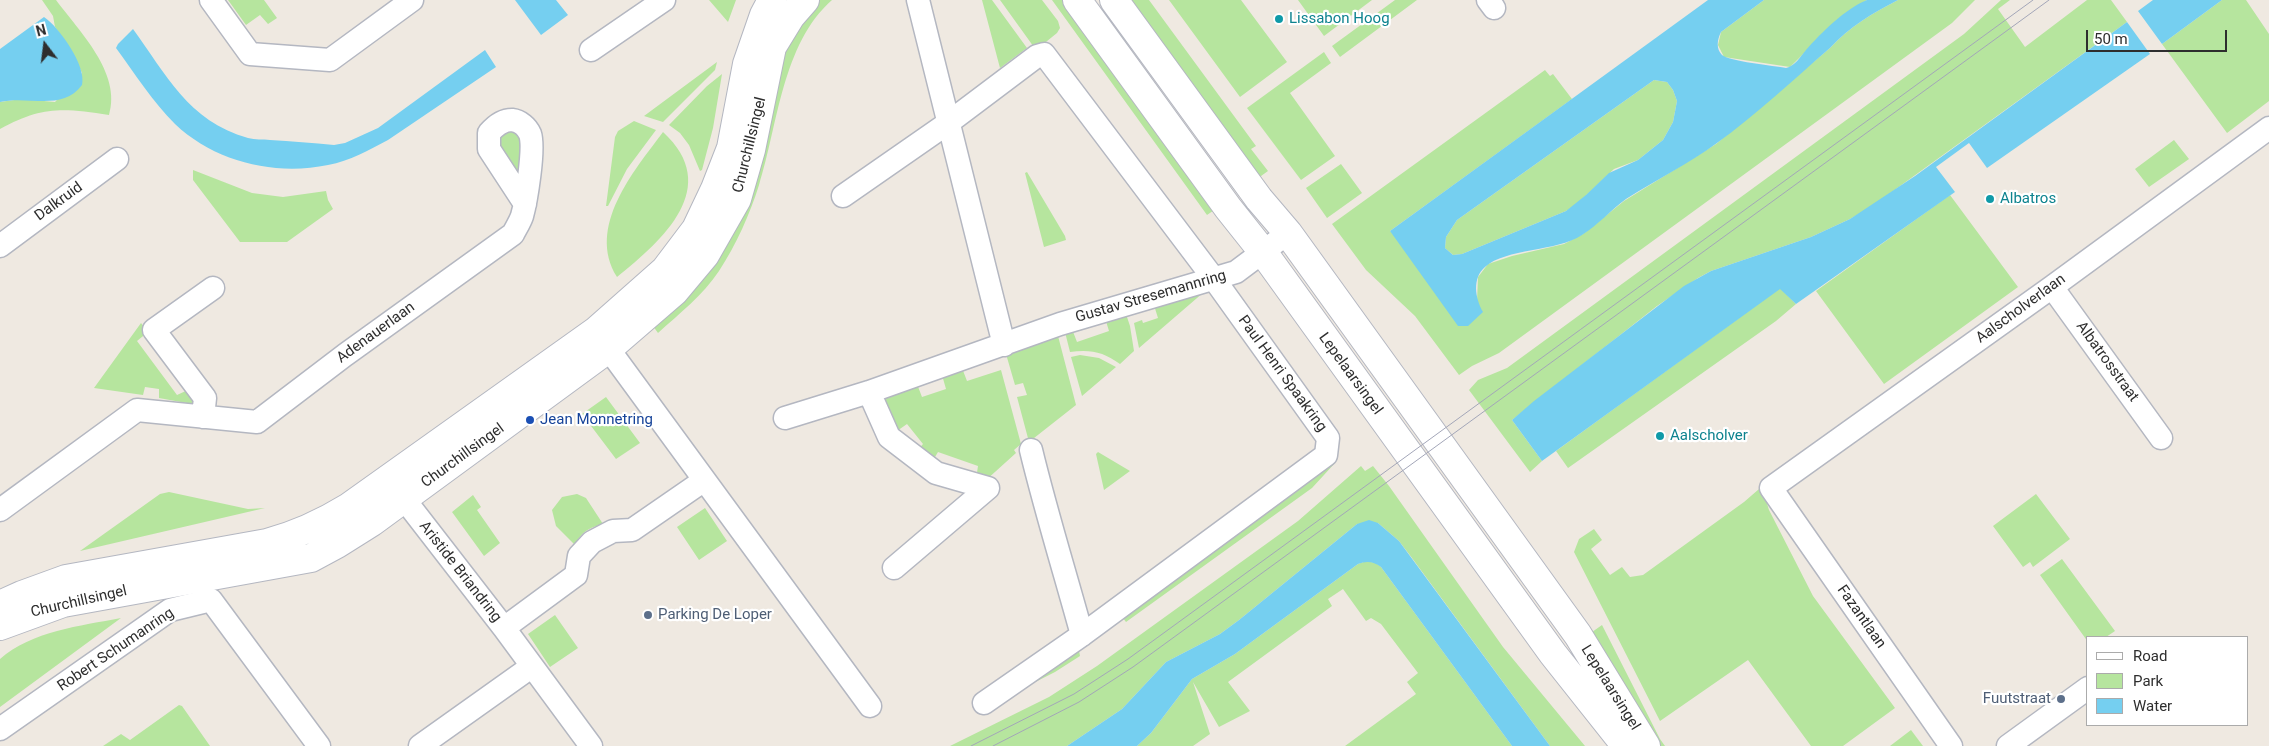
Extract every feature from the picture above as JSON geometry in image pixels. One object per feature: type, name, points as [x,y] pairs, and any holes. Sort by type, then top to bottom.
[{"type":"street","points":[[211,0],[250,54],[330,60],[412,0]]},
{"type":"street","name":"Churchillsingel","points":[[602,340],[665,270],[696,230],[731,148],[747,64],[764,15],[772,0]]},
{"type":"street","name":"Churchillsingel","points":[[1,617],[72,601],[310,558],[337,544],[396,489],[602,340],[674,292],[705,255],[737,199],[751,150],[772,47],[791,16],[804,0]]},
{"type":"street","points":[[918,0],[1004,345]]},
{"type":"street","name":"Lepelaarsingel","points":[[1077,0],[1228,208],[1264,252],[1547,646],[1626,746]]},
{"type":"street","name":"Lepelaarsingel","points":[[1114,0],[1259,199],[1288,234],[1578,635],[1646,746]]},
{"type":"street","points":[[591,50],[653,3]]},
{"type":"street","name":"Paul Henri Spaakring","points":[[843,196],[948,123],[1037,56],[1044,54],[1214,278],[1328,438],[1326,456],[1082,636],[984,703]]},
{"type":"street","name":"Aalscholverlaan","points":[[1771,488],[2052,287],[2269,128]]},
{"type":"street","name":"Dalkruid","points":[[0,246],[118,159]]},
{"type":"street","name":"Adenauerlaan","points":[[0,510],[138,410],[258,422],[346,355],[513,234],[521,219],[525,204]]},
{"type":"street","name":"Gustav Stresemannring","points":[[785,418],[869,392],[1060,324],[1236,272],[1288,234]]},
{"type":"street","name":"Albatrosstraat","points":[[2052,287],[2161,438]]},
{"type":"street","points":[[203,417],[205,398],[154,330],[213,288]]},
{"type":"street","points":[[602,340],[703,481],[870,706]]},
{"type":"street","points":[[869,392],[889,437],[936,473],[988,488],[894,568]]},
{"type":"street","points":[[1031,450],[1040,492],[1064,566],[1082,636]]},
{"type":"street","name":"Aristide Briandring","points":[[396,489],[504,628],[576,575],[579,556],[592,542],[613,531],[632,530],[703,481]]},
{"type":"street","name":"Fazantlaan","points":[[1771,488],[1951,746]]},
{"type":"street","name":"Robert Schumanring","points":[[0,730],[170,610],[211,600],[319,746]]},
{"type":"street","points":[[504,628],[591,746]]},
{"type":"street","points":[[420,746],[531,667]]},
{"type":"street","points":[[2008,746],[2086,689]]},
{"type":"green space","points":[[42,0],[56,0],[96,53],[104,68],[109,84],[111,99],[109,115],[65,110],[53,111],[28,116],[0,129],[0,102],[21,99],[55,102],[82,73],[72,52],[55,27],[53,16]]},
{"type":"green space","points":[[228,0],[264,0],[277,18],[268,24],[260,15],[246,25]]},
{"type":"green space","points":[[709,0],[736,0],[728,22]]},
{"type":"green space","points":[[809,0],[832,0],[815,18],[802,39],[792,62],[777,112],[766,162],[742,229],[713,280],[658,333],[650,322],[770,83]]},
{"type":"green space","points":[[982,0],[992,0],[1027,48],[1000,68]]},
{"type":"green space","points":[[1000,0],[1042,0],[1058,21],[1060,28],[1057,33],[1036,50]]},
{"type":"green space","points":[[1052,0],[1069,0],[1220,206],[1207,215]]},
{"type":"green space","points":[[1122,0],[1149,0],[1256,146],[1251,149],[1268,171],[1254,181]]},
{"type":"green space","points":[[1169,0],[1241,0],[1287,62],[1240,97]]},
{"type":"green space","points":[[1298,0],[1372,0],[1324,36]]},
{"type":"green space","points":[[1395,0],[1417,0],[1340,57],[1332,46]]},
{"type":"green space","points":[[1764,0],[1867,0],[1840,18],[1790,67],[1724,57],[1718,45],[1721,32]]},
{"type":"green space","points":[[1898,0],[1975,0],[1952,23],[1499,353],[1472,366],[1459,375],[1415,316],[1366,270],[1332,224],[1545,70],[1550,76],[1553,74],[1572,99],[1390,231],[1477,301],[1478,277],[1488,264],[1512,256],[1564,244],[1583,234],[1624,201],[1716,144],[1853,27]]},
{"type":"green space","points":[[2001,0],[2010,0],[1998,9],[2025,47],[2087,0],[2111,0],[2127,22],[1871,207],[1811,237],[1711,271],[1657,306],[1512,420],[1542,461],[1530,472],[1469,390],[1478,380],[1507,368],[1964,34]]},
{"type":"green space","points":[[2222,0],[2246,0],[2269,34],[2269,101],[2227,133],[2162,44]]},
{"type":"green space","points":[[1324,52],[1331,63],[1290,93],[1335,156],[1301,180],[1247,108]]},
{"type":"green space","points":[[717,62],[715,70],[663,122],[644,116]]},
{"type":"green space","points":[[722,74],[713,128],[702,170],[700,171],[689,145],[680,133],[669,125],[707,86]]},
{"type":"green space","points":[[1654,80],[1667,82],[1673,90],[1677,101],[1673,122],[1663,140],[1638,160],[1614,169],[1576,205],[1566,211],[1462,254],[1453,255],[1445,248],[1446,237],[1457,220]]},
{"type":"green space","points":[[634,121],[656,130],[627,169],[608,206],[606,206],[615,137],[618,131]]},
{"type":"green space","points":[[511,131],[522,142],[519,176],[499,157],[500,133]]},
{"type":"green space","points":[[663,132],[680,153],[688,173],[687,192],[680,211],[668,229],[617,277],[609,258],[607,239],[610,219],[628,182]]},
{"type":"green space","points":[[2174,140],[2189,159],[2149,187],[2135,169]]},
{"type":"green space","points":[[1341,164],[1362,193],[1327,218],[1306,188]]},
{"type":"green space","points":[[193,170],[252,193],[283,197],[326,191],[333,209],[287,242],[240,242],[193,180]]},
{"type":"green space","points":[[1027,172],[1066,240],[1044,247],[1025,173]]},
{"type":"green space","points":[[1950,195],[2018,287],[1884,384],[1816,291]]},
{"type":"green space","points":[[1780,288],[1796,304],[1776,321],[1568,468],[1556,451]]},
{"type":"green space","points":[[1204,292],[1139,348],[1134,323],[1142,320],[1143,323],[1158,318],[1153,302]]},
{"type":"green space","points":[[1125,311],[1130,326],[1134,351],[1120,364],[1096,352],[1070,352],[1065,332],[1072,329],[1077,342],[1109,331],[1105,318]]},
{"type":"green space","points":[[141,323],[148,332],[137,341],[177,395],[190,389],[197,405],[159,398],[159,389],[145,387],[143,395],[94,388]]},
{"type":"green space","points":[[1058,336],[1076,405],[1029,442],[1017,397],[1027,395],[1023,383],[1015,385],[1006,354]]},
{"type":"green space","points":[[1080,355],[1099,358],[1116,367],[1082,396],[1071,357]]},
{"type":"green space","points":[[962,368],[967,381],[1001,370],[1021,444],[1014,450],[1016,453],[985,481],[976,479],[978,466],[938,452],[932,462],[915,453],[923,444],[907,424],[897,431],[881,398],[917,384],[922,397],[946,389],[942,375]]},
{"type":"green space","points":[[606,397],[640,443],[616,459],[582,414]]},
{"type":"green space","points":[[1098,452],[1130,471],[1104,490],[1096,454]]},
{"type":"green space","points":[[1331,459],[1335,463],[1312,488],[1126,622],[1120,614]]},
{"type":"green space","points":[[1361,466],[1365,471],[1373,466],[1389,486],[1503,647],[1585,746],[1550,746],[1399,541],[1378,523],[1357,524],[1220,634],[1166,662],[1122,709],[1067,746],[950,746],[1049,697],[1097,666],[1298,521]]},
{"type":"green space","points":[[1766,483],[1765,497],[1769,510],[1813,596],[1895,708],[1843,746],[1811,746],[1748,660],[1660,721],[1574,552],[1579,539],[1594,529],[1602,540],[1591,549],[1610,575],[1622,567],[1630,577],[1643,575],[1744,502]]},
{"type":"green space","points":[[169,492],[248,509],[265,508],[80,551],[160,494]]},
{"type":"green space","points":[[577,494],[586,498],[603,524],[586,531],[580,536],[575,545],[556,526],[552,510],[562,497]]},
{"type":"green space","points":[[2036,494],[2070,539],[2033,567],[2030,562],[2023,567],[1993,526]]},
{"type":"green space","points":[[473,495],[481,507],[477,510],[500,543],[484,556],[452,512]]},
{"type":"green space","points":[[705,508],[727,541],[699,560],[677,527]]},
{"type":"green space","points":[[2062,559],[2115,631],[2108,636],[2086,636],[2086,639],[2040,575]]},
{"type":"green space","points":[[1366,561],[1376,563],[1381,567],[1512,746],[1345,746],[1416,694],[1407,682],[1418,673],[1381,624],[1371,618],[1366,621],[1343,589],[1328,599],[1332,606],[1228,682],[1250,711],[1219,727],[1193,682],[1210,734],[1193,746],[1137,746],[1151,733],[1192,679],[1235,654],[1358,564]]},
{"type":"green space","points":[[555,615],[578,648],[550,667],[528,634]]},
{"type":"green space","points":[[121,618],[0,707],[0,659],[27,642],[42,636],[73,627]]},
{"type":"green space","points":[[1602,625],[1665,746],[1651,746],[1585,637]]},
{"type":"green space","points":[[1078,645],[1080,656],[1055,672],[988,706]]},
{"type":"green space","points":[[179,705],[182,706],[210,746],[103,746],[121,734],[130,740]]},
{"type":"green space","points":[[1911,730],[1923,746],[1890,746]]},
{"type":"water","points":[[515,0],[556,0],[568,15],[541,35]]},
{"type":"water","points":[[1708,0],[1764,0],[1721,32],[1718,47],[1722,55],[1726,57],[1786,68],[1795,63],[1834,22],[1859,4],[1867,0],[1898,0],[1871,15],[1845,33],[1732,132],[1695,158],[1626,199],[1582,235],[1559,245],[1505,256],[1485,267],[1478,277],[1476,288],[1478,301],[1483,312],[1468,326],[1458,326],[1390,231]],"holes":[[[1654,80],[1667,82],[1673,90],[1677,101],[1673,122],[1663,140],[1638,160],[1609,173],[1566,211],[1462,254],[1453,255],[1445,248],[1446,237],[1457,220]]]},
{"type":"water","points":[[2153,0],[2222,0],[2162,44],[2138,11]]},
{"type":"water","points":[[44,17],[57,29],[76,58],[82,77],[82,85],[65,98],[44,101],[11,100],[0,102],[0,49]]},
{"type":"water","points":[[2127,22],[2150,54],[1987,168],[1969,143],[1936,167],[1955,192],[1796,304],[1780,289],[1542,461],[1512,420],[1684,286],[1711,271],[1811,237],[1850,219],[1915,176]]},
{"type":"water","points":[[133,29],[168,79],[194,108],[209,120],[227,130],[253,139],[334,145],[345,143],[378,128],[485,50],[496,67],[388,140],[359,155],[344,161],[308,168],[287,169],[267,167],[227,157],[208,148],[175,124],[152,97],[116,48]]},
{"type":"water","points":[[1369,520],[1378,523],[1399,541],[1550,746],[1512,746],[1381,567],[1367,562],[1358,564],[1235,654],[1192,679],[1151,733],[1137,746],[1067,746],[1122,709],[1166,662],[1220,634],[1357,524]]},
{"type":"tram line","points":[[971,746],[1074,694],[1128,659],[2033,0]]},
{"type":"tram line","points":[[993,746],[1079,702],[1133,667],[2049,0]]},
{"type":"place","name":"Lissabon Hoog","points":[[1279,19]]},
{"type":"place","name":"Albatros","points":[[1990,199]]},
{"type":"place","name":"Jean Monnetring","points":[[530,420]]},
{"type":"place","name":"Aalscholver","points":[[1660,436]]},
{"type":"place","name":"Parking De Loper","points":[[648,615]]},
{"type":"place","name":"Fuutstraat","points":[[2061,699]]}]
